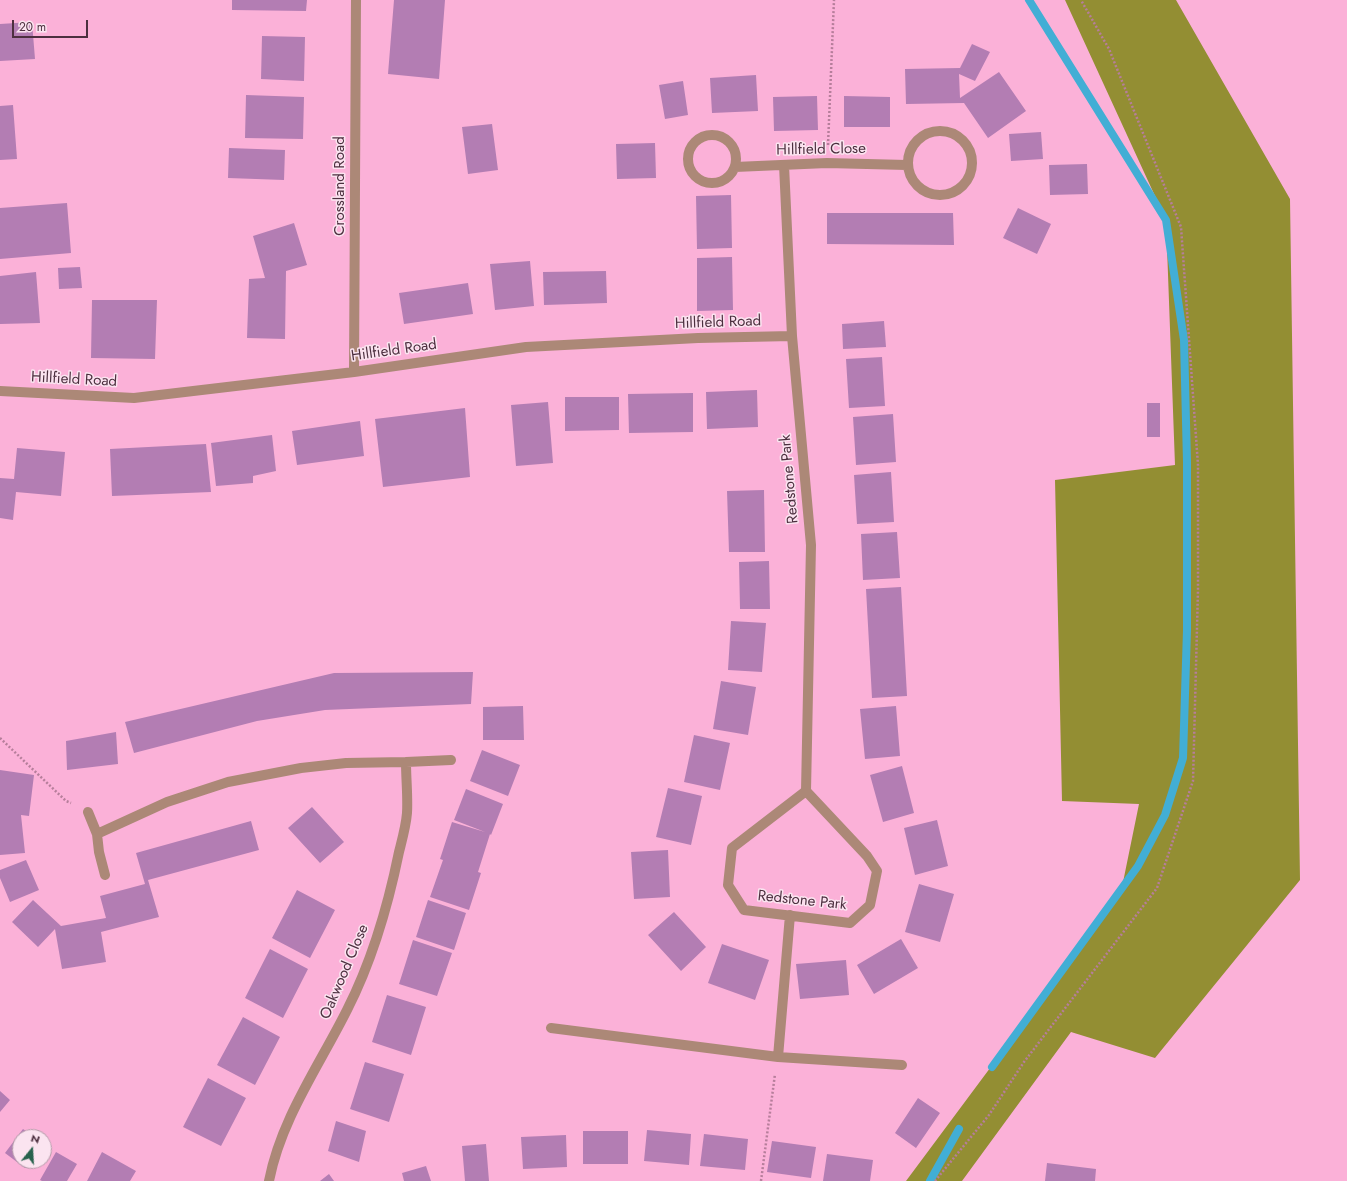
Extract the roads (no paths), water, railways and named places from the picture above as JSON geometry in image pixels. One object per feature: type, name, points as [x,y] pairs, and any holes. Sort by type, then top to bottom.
[{"type":"street","name":"Crossland Road","points":[[354,372],[356,0]]},
{"type":"street","points":[[943,131],[954,134],[963,141],[969,150],[972,161],[971,172],[960,188],[951,193],[941,195],[931,194],[922,190],[914,183],[908,165],[909,154],[914,144],[922,136],[932,132],[943,131]]},
{"type":"street","points":[[717,136],[730,144],[736,159],[735,167],[726,179],[719,182],[703,182],[691,172],[688,164],[690,149],[695,142],[701,138],[717,136]]},
{"type":"street","name":"Hillfield Close","points":[[735,167],[827,163],[908,165]]},
{"type":"street","name":"Redstone Park","points":[[784,165],[792,336],[810,545],[806,791],[867,856],[877,871],[870,905],[850,923],[744,910],[728,885],[732,848],[806,791]]},
{"type":"street","name":"Hillfield Road","points":[[0,391],[134,398],[354,372],[526,347],[698,338],[792,336]]},
{"type":"street","points":[[97,834],[167,802],[228,782],[301,768],[346,763],[451,760]]},
{"type":"street","name":"Oakwood Close","points":[[269,1181],[279,1146],[296,1104],[348,1009],[363,974],[381,924],[394,876],[407,814],[406,762]]},
{"type":"street","points":[[88,812],[97,834],[99,852],[105,875]]},
{"type":"street","points":[[778,1057],[790,915]]},
{"type":"street","points":[[551,1028],[778,1057],[902,1065]]},
{"type":"waterway","points":[[992,1067],[1138,866],[1165,815],[1183,758],[1187,630],[1187,462],[1184,340],[1166,220],[1029,0]]},
{"type":"waterway","points":[[930,1181],[959,1129]]}]
